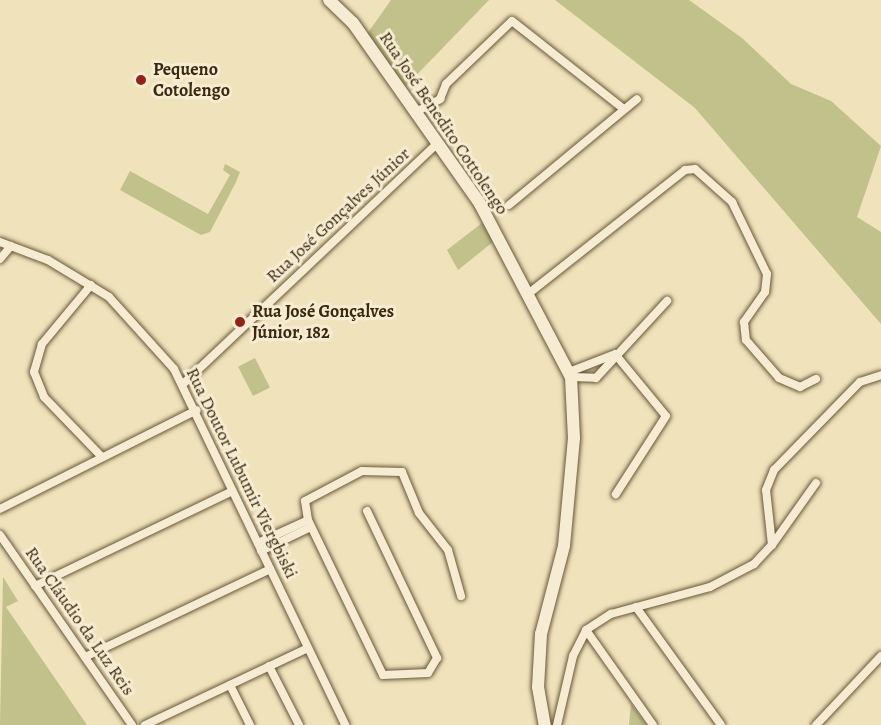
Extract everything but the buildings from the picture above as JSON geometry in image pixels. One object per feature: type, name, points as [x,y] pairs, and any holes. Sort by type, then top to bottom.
[{"type":"main road","name":"Rua José Benedito Cottolengo","points":[[329,0],[353,23],[486,214],[570,374],[574,431],[564,546],[541,634],[538,687],[546,725]]},
{"type":"street","points":[[414,113],[441,99],[446,84],[512,21],[624,110]]},
{"type":"street","points":[[509,206],[637,99]]},
{"type":"street","name":"Rua José Gonçalves Júnior","points":[[183,384],[436,144]]},
{"type":"street","points":[[528,294],[685,170],[695,169],[732,202],[767,274],[765,292],[744,322],[746,340],[779,378],[800,387],[816,379]]},
{"type":"street","name":"Rua Doutor Lubumir Viergbiski","points":[[0,242],[91,285],[126,312],[183,384],[345,725]]},
{"type":"street","points":[[0,259],[11,246]]},
{"type":"street","points":[[91,285],[42,344],[34,372],[44,397],[101,456]]},
{"type":"street","points":[[570,374],[596,378],[615,354],[667,301]]},
{"type":"street","points":[[615,354],[666,416],[616,494]]},
{"type":"street","points":[[772,545],[766,490],[788,454],[860,382],[881,375]]},
{"type":"street","points":[[0,508],[197,410]]},
{"type":"street","points":[[367,511],[436,654],[435,666],[428,673],[381,672],[310,524],[305,501],[357,473],[402,472],[419,513],[448,550],[461,596]]},
{"type":"street","points":[[557,725],[573,656],[586,630],[603,617],[721,583],[772,545],[816,483]]},
{"type":"street","points":[[35,586],[232,491]]},
{"type":"street","points":[[259,547],[310,524]]},
{"type":"street","name":"Rua Cláudio da Luz Reis","points":[[0,535],[132,725]]},
{"type":"street","points":[[85,657],[270,569]]},
{"type":"street","points":[[636,607],[721,725]]},
{"type":"street","points":[[586,630],[653,725]]},
{"type":"street","points":[[145,725],[308,648]]},
{"type":"street","points":[[816,725],[881,656]]},
{"type":"street","points":[[269,666],[299,725]]},
{"type":"street","points":[[230,685],[250,725]]},
{"type":"green space","points":[[391,0],[489,0],[404,88],[367,34]]},
{"type":"green space","points":[[555,0],[689,0],[742,38],[791,84],[831,101],[881,146],[857,217],[881,232],[881,324],[695,108]]},
{"type":"green space","points":[[225,164],[240,172],[210,232],[201,235],[120,190],[130,171],[208,214],[230,175],[223,170]]},
{"type":"green space","points":[[482,223],[493,242],[458,270],[447,250]]},
{"type":"green space","points":[[255,358],[270,387],[253,396],[238,367]]},
{"type":"green space","points":[[3,577],[18,601],[6,607],[87,725],[0,725]]},
{"type":"green space","points":[[631,704],[646,725],[629,725]]},
{"type":"place","name":"Pequeno Cotolengo","points":[[141,80]]},
{"type":"place","name":"Rua José Gonçalves Júnior, 182","points":[[240,322]]}]
